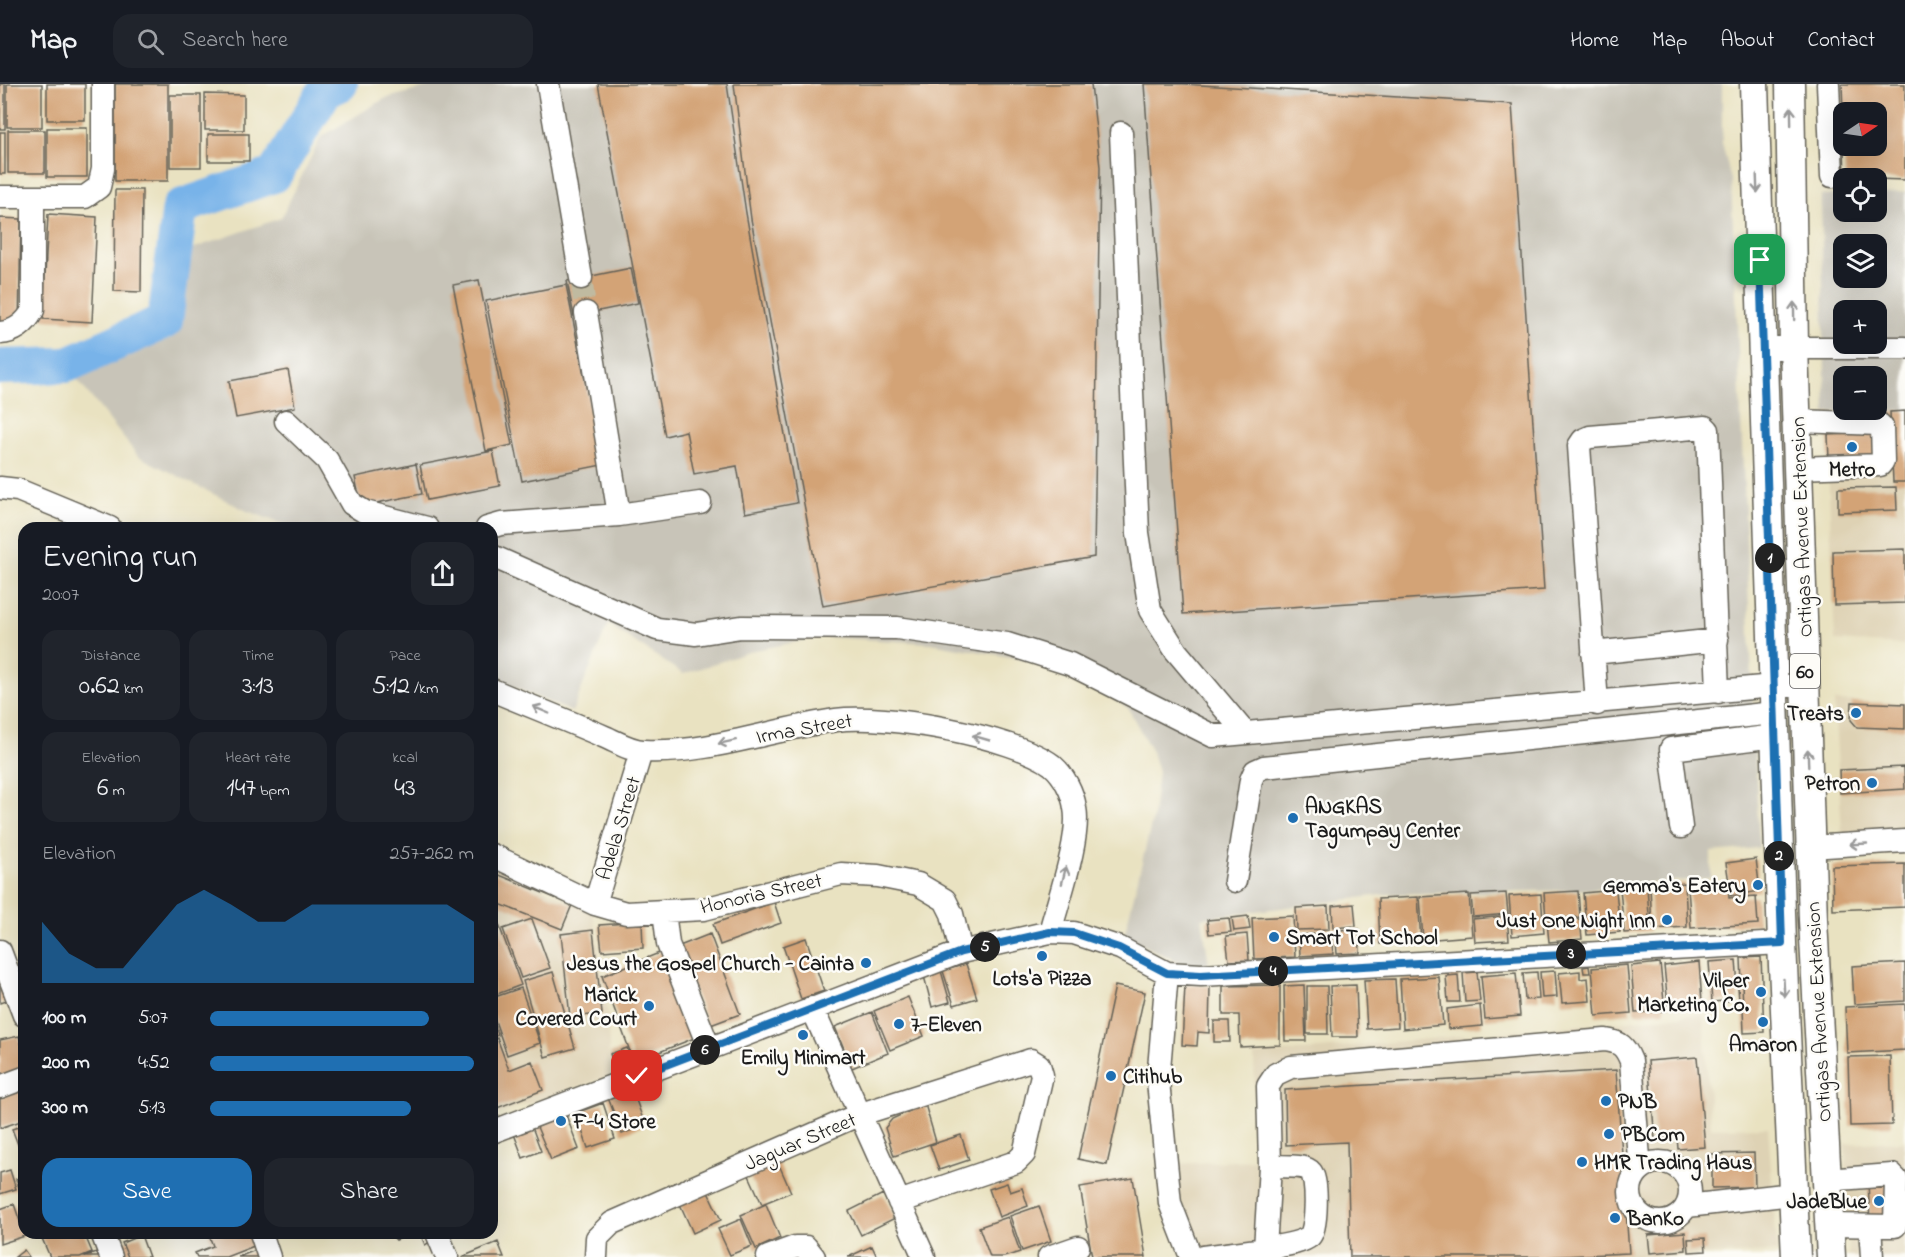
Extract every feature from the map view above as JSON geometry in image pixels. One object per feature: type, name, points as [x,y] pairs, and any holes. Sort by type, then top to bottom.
[{"type":"main road","name":"Ortigas Avenue Extension","points":[[1754,84],[1782,943],[1796,1257]]},
{"type":"main road","name":"Ortigas Avenue Extension","points":[[1790,84],[1794,346],[1810,847],[1831,1257]]},
{"type":"street","points":[[0,197],[85,197],[99,187],[103,169],[103,84]]},
{"type":"street","points":[[548,84],[580,278]]},
{"type":"street","points":[[1828,84],[1832,176]]},
{"type":"street","points":[[1121,133],[1138,533],[1150,610],[1176,651],[1245,733]]},
{"type":"street","points":[[0,333],[17,328],[27,320],[33,310],[33,198]]},
{"type":"street","points":[[586,313],[619,515]]},
{"type":"street","points":[[1763,348],[1794,346],[1905,348]]},
{"type":"street","points":[[286,421],[327,460],[352,504],[365,512],[404,522]]},
{"type":"street","points":[[1798,421],[1879,424],[1882,427],[1883,461],[1880,465],[1798,468]]},
{"type":"street","points":[[1597,704],[1579,446],[1583,440],[1590,437],[1705,427],[1708,430],[1718,692]]},
{"type":"street","points":[[0,488],[18,490],[96,522]]},
{"type":"street","points":[[498,525],[619,515],[700,503]]},
{"type":"street","points":[[498,559],[657,629],[696,634],[741,627],[897,628],[1007,644],[1070,664],[1213,736],[1718,692],[1774,712]]},
{"type":"street","points":[[1593,653],[1717,640]]},
{"type":"street","points":[[1671,750],[1774,712],[1805,686]]},
{"type":"street","name":"Irma Street","points":[[498,692],[641,752],[690,749],[837,719],[872,718],[932,725],[1005,745],[1040,758],[1052,765],[1060,774],[1072,793],[1076,811],[1075,831],[1050,932]]},
{"type":"street","points":[[1235,881],[1251,780],[1255,771],[1276,766],[1774,712]]},
{"type":"street","points":[[1668,725],[1681,827]]},
{"type":"street","name":"Adela Street","points":[[595,904],[641,752]]},
{"type":"street","points":[[1810,847],[1905,841]]},
{"type":"street","name":"Honoria Street","points":[[498,858],[595,904],[626,913],[704,909],[841,874],[878,876],[918,884],[945,900],[952,914],[961,952]]},
{"type":"street","points":[[664,911],[668,944],[709,1048]]},
{"type":"street","points":[[498,1130],[961,952],[1050,932],[1074,933],[1119,948],[1167,973],[1201,975],[1782,943]]},
{"type":"street","points":[[0,951],[18,999]]},
{"type":"street","points":[[1167,973],[1158,1081],[1170,1203],[1191,1257]]},
{"type":"street","points":[[812,1008],[858,1115],[924,1257]]},
{"type":"street","points":[[1265,1249],[1270,1166],[1268,1086],[1276,1074],[1291,1067],[1605,1040],[1620,1042],[1627,1050],[1630,1061],[1640,1170]]},
{"type":"street","name":"Jaguar Street","points":[[596,1257],[597,1238],[612,1223],[858,1115],[1031,1060],[1039,1065],[1042,1075],[1024,1154],[1016,1162],[899,1202]]},
{"type":"street","points":[[0,1087],[18,1080]]},
{"type":"street","points":[[1659,1162],[1678,1168],[1690,1185],[1687,1206],[1681,1214],[1662,1222],[1642,1216],[1635,1209],[1631,1189],[1640,1170],[1648,1164],[1659,1162]]},
{"type":"street","points":[[1203,1257],[1265,1249],[1306,1239],[1315,1227],[1315,1182],[1312,1173],[1306,1169],[1270,1166]]},
{"type":"street","points":[[1826,1180],[1894,1176],[1897,1222],[1891,1227],[1829,1225]]},
{"type":"street","points":[[1687,1206],[1793,1194]]},
{"type":"street","points":[[1870,1226],[1872,1257]]},
{"type":"street","points":[[104,1239],[111,1257]]},
{"type":"street","points":[[263,1239],[269,1257]]},
{"type":"street","points":[[440,1239],[447,1257]]},
{"type":"street","points":[[768,1257],[795,1247],[806,1247],[814,1257]]},
{"type":"street","points":[[1049,1257],[1078,1247]]},
{"type":"shaded area","points":[[440,84],[1722,84],[1722,143],[1731,180],[1759,848],[1711,852],[1711,878],[1577,890],[1389,894],[1202,918],[1210,971],[1196,970],[1124,936],[1153,817],[1158,772],[1152,752],[1128,708],[1054,665],[931,643],[822,637],[755,650],[683,674],[608,624],[572,712],[498,681],[498,522],[277,522],[247,511],[138,456],[75,377],[172,338],[183,252],[281,218],[321,137],[384,99]]},
{"type":"shaded area","points":[[1905,192],[1905,410],[1887,410],[1887,366],[1833,366],[1833,412],[1826,412],[1821,196],[1833,195],[1833,222],[1887,222],[1887,193]]},
{"type":"shaded area","points":[[1887,410],[1905,410],[1905,645],[1835,641],[1826,412],[1833,412],[1833,420],[1887,420]]},
{"type":"shaded area","points":[[1834,701],[1905,703],[1905,829],[1842,833]]},
{"type":"shaded area","points":[[498,868],[593,912],[608,1014],[610,1076],[498,1114]]},
{"type":"shaded area","points":[[1703,1014],[1711,1128],[1768,1127],[1777,1252],[1652,1257],[1210,1257],[1179,1197],[1175,1164],[1256,1160],[1254,1055]]},
{"type":"shaded area","points":[[1905,1141],[1905,1257],[1849,1257],[1845,1144]]},
{"type":"building","points":[[0,84],[5,84],[5,129],[0,129]]},
{"type":"building","points":[[7,84],[42,84],[42,127],[7,127]]},
{"type":"building","points":[[47,84],[85,84],[85,120],[47,120]]},
{"type":"building","points":[[115,84],[168,84],[168,181],[115,181]]},
{"type":"building","points":[[598,84],[727,84],[746,213],[797,503],[745,513],[737,466],[694,474],[686,431],[665,436]]},
{"type":"building","points":[[734,84],[1091,84],[1100,167],[1094,557],[823,606],[751,219]]},
{"type":"building","points":[[1144,84],[1183,84],[1512,104],[1544,590],[1183,614]]},
{"type":"building","points":[[1842,84],[1905,84],[1905,180],[1887,179],[1887,168],[1845,168],[1844,156],[1887,156],[1887,102],[1843,102]]},
{"type":"building","points":[[205,94],[244,95],[244,130],[205,130]]},
{"type":"building","points":[[170,95],[201,95],[201,167],[170,167]]},
{"type":"building","points":[[47,128],[87,128],[87,177],[47,177]]},
{"type":"building","points":[[8,130],[45,130],[45,173],[8,173]]},
{"type":"building","points":[[0,132],[5,132],[5,174],[0,174]]},
{"type":"building","points":[[208,134],[249,134],[249,161],[208,161]]},
{"type":"building","points":[[115,190],[142,190],[141,292],[114,291]]},
{"type":"building","points":[[48,214],[97,217],[92,322],[43,319]]},
{"type":"building","points":[[0,218],[21,219],[19,324],[0,324]]},
{"type":"building","points":[[631,268],[638,303],[574,316],[567,281]]},
{"type":"building","points":[[479,280],[512,445],[486,451],[453,285]]},
{"type":"building","points":[[566,285],[602,465],[522,481],[486,301]]},
{"type":"building","points":[[288,370],[295,407],[236,418],[229,381]]},
{"type":"building","points":[[1905,411],[1905,482],[1893,482],[1890,412]]},
{"type":"building","name":"Metro","points":[[1876,433],[1877,458],[1829,460],[1828,435]]},
{"type":"building","points":[[493,451],[500,486],[427,500],[420,465]]},
{"type":"building","points":[[416,464],[422,494],[361,506],[355,477]]},
{"type":"building","points":[[1896,487],[1897,510],[1838,512],[1838,488]]},
{"type":"building","points":[[1905,549],[1905,603],[1834,605],[1833,551]]},
{"type":"building","points":[[1852,702],[1905,704],[1905,729],[1857,727],[1851,720]]},
{"type":"building","name":"Petron","points":[[1904,767],[1905,789],[1840,793],[1839,770]]},
{"type":"building","points":[[1756,859],[1760,891],[1731,896],[1726,863]]},
{"type":"building","points":[[1905,864],[1905,907],[1833,910],[1832,866]]},
{"type":"building","points":[[498,874],[572,905],[562,929],[498,903]]},
{"type":"building","points":[[1685,883],[1687,927],[1652,929],[1650,886]]},
{"type":"building","points":[[1728,885],[1729,898],[1756,896],[1758,924],[1691,928],[1688,888]]},
{"type":"building","points":[[1647,886],[1650,931],[1624,933],[1620,888]]},
{"type":"building","points":[[1616,890],[1620,932],[1587,935],[1583,893]]},
{"type":"building","points":[[1578,891],[1580,917],[1546,919],[1544,893]]},
{"type":"building","points":[[1506,893],[1508,914],[1473,917],[1471,895]]},
{"type":"building","points":[[1469,894],[1472,936],[1423,940],[1420,897]]},
{"type":"building","points":[[1541,894],[1544,933],[1512,936],[1509,896]]},
{"type":"building","points":[[1418,897],[1421,942],[1380,944],[1378,899]]},
{"type":"building","points":[[774,902],[781,923],[720,945],[713,924]]},
{"type":"building","points":[[1354,904],[1356,926],[1333,928],[1332,906]]},
{"type":"building","points":[[1328,906],[1329,929],[1297,930],[1296,908]]},
{"type":"building","points":[[1248,916],[1250,929],[1234,931],[1232,918]]},
{"type":"building","name":"Smart Tot School","points":[[1293,916],[1295,957],[1254,959],[1252,918]]},
{"type":"building","points":[[1507,916],[1509,940],[1475,942],[1473,919]]},
{"type":"building","points":[[1229,918],[1231,932],[1209,934],[1207,920]]},
{"type":"building","points":[[532,919],[550,968],[521,978],[503,929]]},
{"type":"building","points":[[1580,919],[1582,939],[1549,942],[1547,922]]},
{"type":"building","points":[[498,922],[521,985],[498,994]]},
{"type":"building","points":[[642,922],[643,948],[602,951],[599,925]]},
{"type":"building","points":[[1359,929],[1360,953],[1337,954],[1335,930]]},
{"type":"building","points":[[593,930],[602,1014],[570,1017],[561,934]]},
{"type":"building","points":[[1331,933],[1333,954],[1300,956],[1299,935]]},
{"type":"building","points":[[710,934],[740,1014],[708,1026],[677,947]]},
{"type":"building","points":[[1247,934],[1249,960],[1229,961],[1226,936]]},
{"type":"building","points":[[806,938],[824,991],[801,999],[783,946]]},
{"type":"building","name":"Marick Covered Court","points":[[664,951],[697,1037],[634,1062],[602,976]]},
{"type":"building","points":[[1761,957],[1764,1032],[1744,1033],[1741,958]]},
{"type":"building","points":[[1736,960],[1739,1000],[1712,1002],[1709,962]]},
{"type":"building","points":[[1699,962],[1702,1002],[1668,1005],[1664,966]]},
{"type":"building","points":[[1660,963],[1665,1011],[1635,1013],[1631,966]]},
{"type":"building","points":[[1905,963],[1905,1001],[1854,1004],[1852,966]]},
{"type":"building","points":[[966,964],[977,998],[954,1005],[943,971]]},
{"type":"building","points":[[1627,965],[1631,1013],[1596,1016],[1592,968]]},
{"type":"building","points":[[1589,966],[1590,973],[1584,973],[1583,967]]},
{"type":"building","points":[[941,971],[950,1002],[932,1007],[924,976]]},
{"type":"building","points":[[1555,971],[1557,997],[1542,998],[1540,972]]},
{"type":"building","points":[[1580,971],[1580,979],[1588,978],[1590,1001],[1562,1003],[1559,973]]},
{"type":"building","points":[[553,972],[575,1048],[545,1057],[523,981]]},
{"type":"building","points":[[1477,972],[1480,1001],[1465,1002],[1463,973]]},
{"type":"building","points":[[1537,972],[1539,999],[1525,1000],[1523,973]]},
{"type":"building","points":[[1516,973],[1520,1016],[1485,1019],[1481,976]]},
{"type":"building","points":[[1458,975],[1460,1002],[1448,1002],[1446,976]]},
{"type":"building","points":[[1439,977],[1443,1025],[1403,1029],[1400,979]]},
{"type":"building","points":[[0,979],[8,1000],[0,1003]]},
{"type":"building","points":[[1395,979],[1398,1027],[1367,1029],[1364,980]]},
{"type":"building","points":[[1185,985],[1210,986],[1209,1033],[1198,1032],[1197,1046],[1182,1045]]},
{"type":"building","points":[[1280,985],[1280,1045],[1240,1047],[1239,1015],[1223,1015],[1223,986]]},
{"type":"building","points":[[1304,985],[1306,1041],[1285,1041],[1284,986]]},
{"type":"building","points":[[1356,985],[1358,1037],[1332,1037],[1330,986]]},
{"type":"building","name":"Citihub","points":[[1115,986],[1145,992],[1107,1165],[1078,1159]]},
{"type":"building","points":[[1307,986],[1327,986],[1328,1034],[1307,1034]]},
{"type":"building","points":[[521,988],[540,1043],[507,1055],[498,1029],[498,996]]},
{"type":"building","name":"7-Eleven","points":[[908,997],[924,1036],[890,1050],[874,1011]]},
{"type":"building","points":[[1905,1004],[1905,1050],[1847,1053],[1845,1007]]},
{"type":"building","points":[[1480,1005],[1482,1026],[1448,1029],[1447,1009]]},
{"type":"building","points":[[872,1012],[888,1053],[852,1068],[835,1027]]},
{"type":"building","points":[[1214,1021],[1229,1021],[1230,1042],[1214,1042]]},
{"type":"building","points":[[18,1036],[18,1076],[0,1081],[0,1040]]},
{"type":"building","points":[[498,1041],[509,1070],[532,1061],[543,1090],[498,1108]]},
{"type":"building","points":[[627,1048],[633,1064],[616,1071],[610,1054]]},
{"type":"building","points":[[1890,1056],[1892,1125],[1850,1126],[1848,1057]]},
{"type":"building","points":[[1697,1057],[1705,1147],[1678,1149],[1677,1137],[1655,1139],[1648,1061]]},
{"type":"building","points":[[1616,1070],[1629,1253],[1542,1257],[1350,1257],[1347,1142],[1286,1145],[1285,1090]]},
{"type":"building","points":[[631,1086],[645,1125],[622,1134],[607,1095]]},
{"type":"building","points":[[18,1091],[18,1122],[0,1128],[0,1098]]},
{"type":"building","points":[[603,1103],[615,1139],[588,1148],[576,1113]]},
{"type":"building","points":[[925,1104],[936,1142],[894,1156],[885,1128],[892,1119]]},
{"type":"building","points":[[566,1115],[579,1149],[551,1160],[537,1127]]},
{"type":"building","points":[[18,1127],[18,1144],[12,1129]]},
{"type":"building","points":[[532,1127],[541,1151],[523,1158],[514,1134]]},
{"type":"building","points":[[961,1135],[969,1160],[939,1170],[930,1145]]},
{"type":"building","points":[[1754,1153],[1755,1187],[1712,1188],[1712,1154]]},
{"type":"building","points":[[776,1158],[791,1192],[762,1204],[747,1171]]},
{"type":"building","points":[[10,1170],[16,1189],[0,1194],[0,1173]]},
{"type":"building","points":[[1133,1178],[1146,1257],[1092,1257],[1080,1187]]},
{"type":"building","name":"JadeBlue","points":[[1888,1181],[1890,1221],[1870,1222],[1868,1182]]},
{"type":"building","points":[[1007,1183],[1010,1192],[1022,1188],[1028,1206],[999,1217],[989,1189]]},
{"type":"building","points":[[707,1190],[721,1220],[693,1233],[679,1202]]},
{"type":"building","points":[[883,1194],[895,1218],[861,1235],[849,1211]]},
{"type":"building","points":[[14,1204],[18,1216],[18,1238],[0,1244],[0,1209]]},
{"type":"building","points":[[766,1204],[780,1238],[756,1249],[741,1215]]},
{"type":"building","points":[[1039,1206],[1051,1241],[1022,1251],[1010,1216]]},
{"type":"building","points":[[1008,1217],[1020,1252],[1004,1257],[990,1257],[979,1227]]},
{"type":"building","points":[[741,1219],[752,1246],[730,1255],[718,1229]]},
{"type":"building","points":[[1685,1232],[1686,1250],[1650,1253],[1648,1235]]},
{"type":"building","points":[[1705,1238],[1706,1251],[1689,1252],[1688,1239]]},
{"type":"building","points":[[42,1239],[87,1239],[92,1252],[80,1257],[50,1257]]},
{"type":"building","points":[[132,1239],[142,1239],[149,1257],[128,1257],[122,1243]]},
{"type":"building","points":[[210,1239],[251,1239],[254,1246],[226,1257],[197,1257],[195,1253],[213,1246]]},
{"type":"building","points":[[422,1239],[430,1239],[431,1241],[425,1245]]},
{"type":"building","points":[[498,1242],[504,1257],[462,1257]]},
{"type":"building","points":[[872,1246],[877,1257],[848,1257]]},
{"type":"building","points":[[24,1250],[29,1257],[15,1257]]},
{"type":"building","points":[[256,1250],[259,1257],[238,1257]]},
{"type":"building","points":[[99,1251],[102,1257],[84,1257]]},
{"type":"waterway","points":[[0,367],[66,365],[165,321],[180,207],[274,175],[325,91],[340,84]]},
{"type":"tunnel","points":[[581,278],[586,313]]},
{"type":"place","name":"Metro","points":[[1852,447]]},
{"type":"place","name":"Treats","points":[[1856,713]]},
{"type":"place","name":"Petron","points":[[1872,783]]},
{"type":"place","name":"ANGKAS Tagumpay Center","points":[[1293,818]]},
{"type":"place","name":"Gemma's Eatery","points":[[1758,885]]},
{"type":"place","name":"Just One Night Inn","points":[[1667,920]]},
{"type":"place","name":"Smart Tot School","points":[[1274,937]]},
{"type":"place","name":"Lots'a Pizza","points":[[1042,956]]},
{"type":"place","name":"Jesus the Gospel Church - Cainta","points":[[866,963]]},
{"type":"place","name":"Vilper Marketing Co.","points":[[1761,992]]},
{"type":"place","name":"Marick Covered Court","points":[[649,1006]]},
{"type":"place","name":"Amaron","points":[[1763,1022]]},
{"type":"place","name":"7-Eleven","points":[[899,1024]]},
{"type":"place","name":"Emily Minimart","points":[[803,1035]]},
{"type":"place","name":"Citihub","points":[[1111,1076]]},
{"type":"place","name":"PNB","points":[[1606,1101]]},
{"type":"place","name":"F-4 Store","points":[[561,1121]]},
{"type":"place","name":"PBCom","points":[[1609,1134]]},
{"type":"place","name":"HMR Trading Haus","points":[[1582,1162]]},
{"type":"place","name":"JadeBlue","points":[[1879,1201]]},
{"type":"place","name":"BanKo","points":[[1615,1218]]},
{"type":"route","points":[[637,1076],[961,952],[1050,932],[1074,933],[1119,948],[1167,973],[1201,975],[1782,943],[1760,260]]}]
